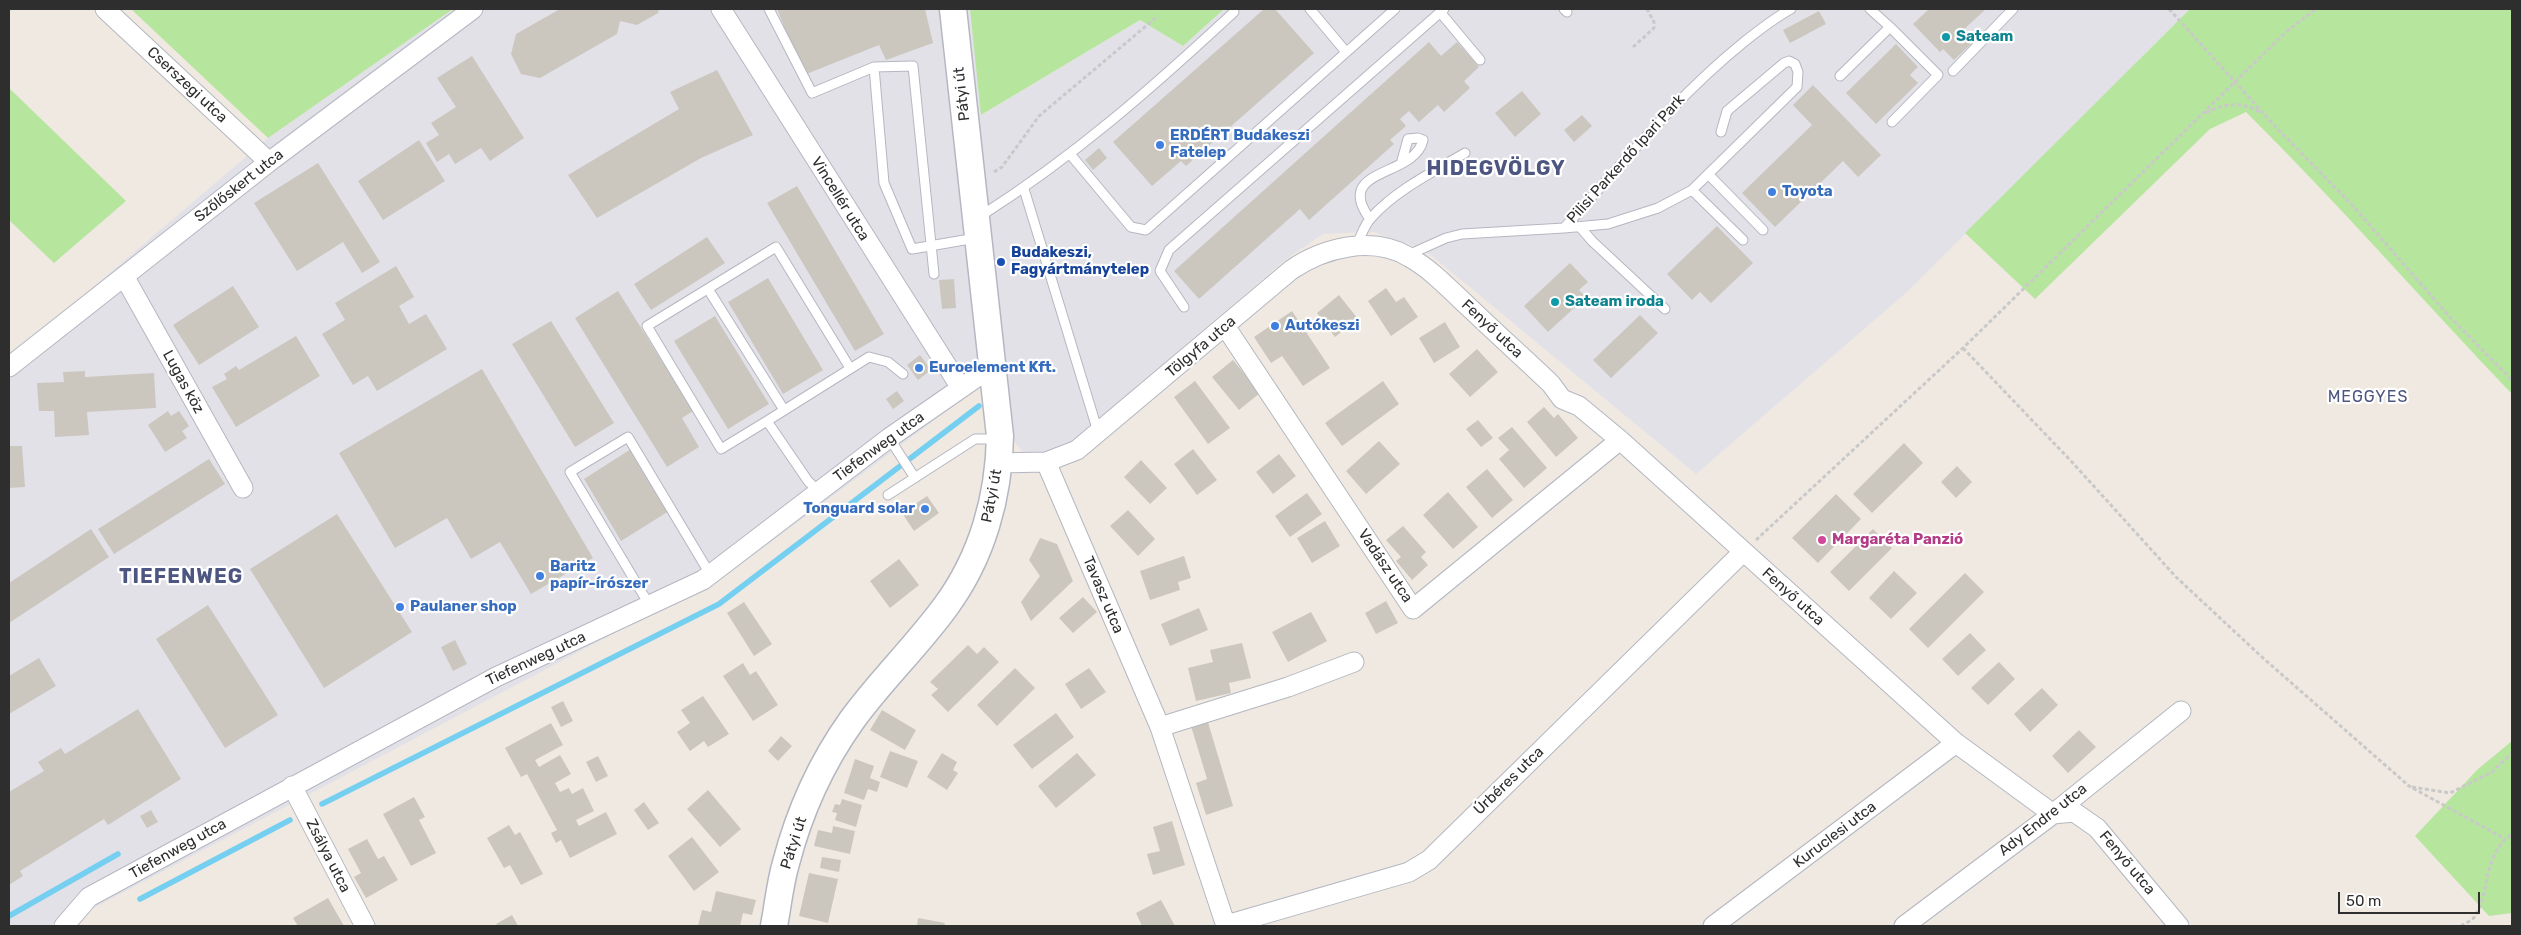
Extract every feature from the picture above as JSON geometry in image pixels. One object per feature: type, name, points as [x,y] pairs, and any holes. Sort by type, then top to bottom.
[{"type":"main road","name":"Pátyi út","points":[[774,926],[785,864],[800,819],[819,775],[852,720],[947,605],[968,570],[988,524],[999,451],[993,366],[976,228],[954,9]]},
{"type":"street","name":"Cserszegi utca","points":[[106,9],[269,162]]},
{"type":"street","name":"Szőlőskert utca","points":[[9,367],[269,162],[473,9]]},
{"type":"street","name":"Vincellér utca","points":[[720,9],[961,388]]},
{"type":"street","name":"Tölgyfa utca","points":[[999,451],[1046,462],[1077,450],[1099,434],[1291,270],[1306,260],[1333,249],[1356,246],[1391,250],[1408,256]]},
{"type":"street","name":"Fenyő utca","points":[[1408,256],[1424,266],[1545,378],[1562,399],[1579,406],[1620,440],[1956,743],[2053,814],[2074,812],[2097,828],[2179,926]]},
{"type":"street","name":"Lugas köz","points":[[124,276],[243,488]]},
{"type":"street","name":"Vadász utca","points":[[1225,326],[1413,609],[1620,440]]},
{"type":"street","name":"Tiefenweg utca","points":[[64,926],[90,897],[292,786],[496,677],[650,606],[710,574],[889,438],[993,366]]},
{"type":"street","name":"Tavasz utca","points":[[1046,462],[1160,727],[1226,926]]},
{"type":"street","name":"Úrbéres utca","points":[[1226,926],[1409,872],[1429,860],[1743,552]]},
{"type":"street","points":[[1160,727],[1288,687],[1354,662]]},
{"type":"street","name":"Ady Endre utca","points":[[1904,926],[2053,814],[2181,710]]},
{"type":"street","name":"Kuruclesi utca","points":[[1714,926],[1956,743]]},
{"type":"street","name":"Zsálya utca","points":[[292,786],[365,926]]},
{"type":"lane","points":[[769,9],[812,93],[874,68],[913,66],[934,274]]},
{"type":"lane","points":[[1310,9],[1346,52]]},
{"type":"lane","points":[[1070,154],[1132,227],[1146,230],[1395,9]]},
{"type":"lane","name":"Pilisi Parkerdő Ipari Park","points":[[1408,256],[1446,238],[1462,234],[1564,228],[1686,94],[1722,60],[1780,15],[1791,9]]},
{"type":"lane","points":[[1870,9],[1938,75],[1892,122]]},
{"type":"lane","points":[[1953,71],[2013,9]]},
{"type":"lane","points":[[1184,307],[1160,271],[1169,250],[1442,11],[1480,60]]},
{"type":"lane","points":[[874,68],[884,183],[912,249],[976,228],[1138,101],[1234,12]]},
{"type":"lane","points":[[1840,76],[1890,27]]},
{"type":"lane","points":[[1564,228],[1608,224],[1650,210],[1692,190],[1796,87],[1798,72],[1795,64],[1789,61],[1784,63],[1727,112],[1721,132]]},
{"type":"lane","points":[[1356,246],[1370,219],[1416,182],[1465,153]]},
{"type":"lane","points":[[1370,219],[1360,206],[1359,193],[1366,182],[1401,164]]},
{"type":"lane","points":[[1708,174],[1763,230]]},
{"type":"lane","points":[[1024,189],[1099,434]]},
{"type":"lane","points":[[1692,190],[1743,240]]},
{"type":"lane","points":[[1580,227],[1592,241],[1665,309]]},
{"type":"lane","points":[[850,368],[776,247],[647,326],[721,449],[767,421],[869,356],[888,362],[903,374]]},
{"type":"lane","points":[[708,289],[784,410]]},
{"type":"lane","points":[[767,421],[808,481],[819,492]]},
{"type":"lane","points":[[650,606],[570,472],[628,437],[710,574]]},
{"type":"lane","points":[[889,438],[915,478]]},
{"type":"lane","points":[[888,495],[975,439],[999,451]]},
{"type":"path","points":[[1633,46],[1654,28],[1654,22],[1647,9]]},
{"type":"path","points":[[2169,9],[2273,124],[2353,206],[2470,339],[2512,380]]},
{"type":"path","points":[[1743,552],[1963,348],[2287,31],[2316,9]]},
{"type":"path","points":[[972,186],[1002,167],[1039,116],[1158,16]]},
{"type":"path","points":[[2200,118],[2216,108],[2235,104],[2255,109],[2273,124]]},
{"type":"path","points":[[1963,348],[2072,462],[2176,577],[2263,658],[2409,786],[2505,839]]},
{"type":"path","points":[[2409,786],[2450,793],[2492,772],[2512,753]]},
{"type":"path","points":[[2461,926],[2477,914],[2494,854],[2505,839],[2512,834]]},
{"type":"shaded area","points":[[453,9],[970,9],[982,115],[1140,20],[1183,46],[1224,9],[2190,9],[1907,292],[1696,474],[1420,248],[1374,232],[1323,234],[1286,259],[1067,446],[1043,455],[1028,454],[1022,451],[1014,441],[1007,366],[732,571],[86,912],[79,926],[9,926],[9,359],[268,138]]},
{"type":"green space","points":[[131,9],[453,9],[268,138]]},
{"type":"green space","points":[[970,9],[1224,9],[1183,46],[1140,20],[981,115]]},
{"type":"green space","points":[[2190,9],[2512,9],[2512,394],[2314,181],[2246,112],[2210,129],[2035,299],[1965,233]]},
{"type":"green space","points":[[9,88],[126,201],[54,263],[9,220]]},
{"type":"green space","points":[[2512,741],[2512,913],[2489,916],[2415,836],[2478,769]]},
{"type":"building","points":[[560,9],[659,9],[658,13],[637,25],[620,21],[617,34],[540,78],[521,74],[511,54],[516,34]]},
{"type":"building","points":[[777,9],[925,9],[933,43],[886,60],[879,45],[804,75]]},
{"type":"building","points":[[1264,9],[1275,9],[1314,53],[1186,166],[1181,161],[1152,186],[1113,142]]},
{"type":"building","name":"Sateam","points":[[1929,9],[1986,9],[1961,32],[1972,43],[1954,60],[1943,49],[1940,52],[1913,24]]},
{"type":"building","points":[[1819,11],[1826,24],[1790,43],[1783,30]]},
{"type":"building","points":[[1429,42],[1441,56],[1457,42],[1479,67],[1464,81],[1470,88],[1444,112],[1438,105],[1419,122],[1409,111],[1400,119],[1406,126],[1390,140],[1394,144],[1309,220],[1300,209],[1199,299],[1174,271]]},
{"type":"building","points":[[1896,44],[1918,67],[1910,75],[1918,83],[1876,124],[1846,93]]},
{"type":"building","points":[[472,56],[524,138],[490,161],[481,148],[455,164],[449,154],[437,162],[426,143],[439,135],[431,123],[456,107],[437,78]]},
{"type":"building","points":[[717,70],[753,135],[701,158],[597,218],[568,175],[679,109],[670,92]]},
{"type":"building","points":[[1813,85],[1881,155],[1858,177],[1843,161],[1775,227],[1742,193],[1812,125],[1793,105]]},
{"type":"building","points":[[1522,91],[1541,114],[1515,137],[1495,113]]},
{"type":"building","points":[[1582,115],[1592,126],[1574,142],[1564,130]]},
{"type":"building","points":[[419,140],[445,181],[383,220],[358,181]]},
{"type":"building","points":[[1099,148],[1107,158],[1093,170],[1085,160]]},
{"type":"building","points":[[318,163],[380,262],[362,273],[343,242],[297,271],[254,203]]},
{"type":"building","points":[[797,186],[884,334],[855,351],[767,203]]},
{"type":"building","points":[[1717,226],[1753,263],[1711,303],[1700,292],[1692,300],[1667,274]]},
{"type":"building","points":[[707,237],[725,263],[651,310],[634,284]]},
{"type":"building","name":"Sateam iroda","points":[[1570,263],[1588,282],[1579,290],[1586,297],[1548,332],[1524,306]]},
{"type":"building","points":[[396,266],[414,297],[399,306],[409,324],[426,314],[447,349],[377,391],[368,376],[353,385],[322,334],[345,320],[335,303]]},
{"type":"building","points":[[768,278],[823,370],[783,394],[728,302]]},
{"type":"building","points":[[954,279],[956,308],[942,309],[939,280]]},
{"type":"building","points":[[233,286],[259,327],[199,365],[173,325]]},
{"type":"building","points":[[1386,288],[1396,302],[1404,297],[1418,317],[1391,336],[1368,301]]},
{"type":"building","points":[[618,291],[693,411],[682,418],[699,447],[667,467],[575,318]]},
{"type":"building","points":[[1339,295],[1358,319],[1335,337],[1317,313]]},
{"type":"building","points":[[1292,311],[1330,368],[1303,386],[1282,356],[1271,363],[1254,337]]},
{"type":"building","points":[[1640,315],[1658,333],[1611,378],[1593,360]]},
{"type":"building","points":[[715,316],[769,404],[728,429],[674,341]]},
{"type":"building","points":[[551,321],[614,423],[575,447],[512,344]]},
{"type":"building","points":[[1445,322],[1460,347],[1434,363],[1419,338]]},
{"type":"building","points":[[296,336],[320,376],[236,427],[212,387],[227,379],[224,374],[236,366],[239,370]]},
{"type":"building","points":[[1477,349],[1498,372],[1470,397],[1449,374]]},
{"type":"building","name":"Euroelement Kft.","points":[[920,355],[931,370],[918,380],[907,365]]},
{"type":"building","points":[[1233,360],[1260,393],[1239,410],[1212,377]]},
{"type":"building","points":[[482,369],[593,558],[531,594],[500,542],[471,559],[447,518],[395,548],[339,453]]},
{"type":"building","points":[[85,371],[85,377],[154,373],[156,408],[87,412],[89,435],[55,437],[54,411],[39,411],[37,383],[64,382],[63,372]]},
{"type":"building","points":[[1195,381],[1230,428],[1208,444],[1174,397]]},
{"type":"building","points":[[1383,381],[1399,404],[1342,446],[1325,423]]},
{"type":"building","points":[[897,391],[904,401],[893,409],[886,399]]},
{"type":"building","points":[[1544,407],[1554,418],[1558,414],[1578,438],[1556,457],[1527,422]]},
{"type":"building","points":[[168,411],[171,416],[179,411],[189,426],[182,431],[187,438],[165,452],[148,425]]},
{"type":"building","points":[[1478,420],[1493,438],[1481,447],[1466,429]]},
{"type":"building","points":[[1512,427],[1547,468],[1524,488],[1499,459],[1509,450],[1498,438]]},
{"type":"building","points":[[1379,441],[1400,464],[1366,494],[1346,471]]},
{"type":"building","points":[[1904,443],[1923,463],[1872,513],[1853,494]]},
{"type":"building","points":[[9,446],[22,446],[25,487],[9,488]]},
{"type":"building","points":[[631,449],[669,511],[621,541],[584,479]]},
{"type":"building","points":[[1193,449],[1217,480],[1197,495],[1174,464]]},
{"type":"building","points":[[1279,454],[1296,476],[1273,494],[1256,472]]},
{"type":"building","points":[[209,459],[225,484],[114,554],[98,529]]},
{"type":"building","points":[[1141,460],[1167,488],[1150,504],[1124,477]]},
{"type":"building","points":[[1957,466],[1972,482],[1956,498],[1941,482]]},
{"type":"building","points":[[1487,469],[1513,500],[1492,518],[1466,487]]},
{"type":"building","points":[[1448,492],[1478,527],[1453,549],[1423,515]]},
{"type":"building","points":[[1307,493],[1322,514],[1290,537],[1275,516]]},
{"type":"building","points":[[1836,494],[1861,519],[1818,563],[1792,538]]},
{"type":"building","points":[[927,496],[939,513],[914,531],[902,513]]},
{"type":"building","points":[[1128,510],[1155,539],[1138,556],[1110,526]]},
{"type":"building","points":[[337,514],[412,632],[324,688],[250,569]]},
{"type":"building","points":[[1325,521],[1340,546],[1312,563],[1297,538]]},
{"type":"building","points":[[1403,526],[1426,552],[1421,557],[1428,565],[1412,580],[1396,561],[1401,557],[1386,540]]},
{"type":"building","points":[[91,529],[109,557],[9,623],[9,583]]},
{"type":"building","points":[[1873,529],[1892,548],[1849,591],[1830,572]]},
{"type":"building","points":[[1040,538],[1057,544],[1073,581],[1031,621],[1021,602],[1040,576],[1029,560]]},
{"type":"building","points":[[1184,556],[1191,578],[1178,582],[1180,590],[1150,600],[1140,571]]},
{"type":"building","points":[[899,559],[919,585],[890,608],[870,581]]},
{"type":"building","points":[[1894,571],[1917,593],[1891,619],[1869,598]]},
{"type":"building","points":[[1965,573],[1984,592],[1928,648],[1909,629]]},
{"type":"building","points":[[1083,597],[1097,612],[1073,633],[1059,618]]},
{"type":"building","points":[[1386,601],[1398,623],[1376,634],[1365,613]]},
{"type":"building","points":[[744,602],[772,644],[754,656],[727,613]]},
{"type":"building","points":[[208,605],[278,715],[225,748],[156,639]]},
{"type":"building","points":[[1199,608],[1208,630],[1170,646],[1161,624]]},
{"type":"building","points":[[1311,612],[1327,641],[1288,662],[1272,632]]},
{"type":"building","points":[[1970,633],[1986,650],[1958,676],[1942,659]]},
{"type":"building","points":[[455,640],[467,664],[453,671],[441,647]]},
{"type":"building","points":[[1242,643],[1251,678],[1229,683],[1231,693],[1196,701],[1188,668],[1213,662],[1210,650]]},
{"type":"building","points":[[968,645],[977,654],[984,647],[999,662],[948,712],[931,695],[938,689],[930,682]]},
{"type":"building","points":[[39,658],[56,686],[9,714],[9,676]]},
{"type":"building","points":[[1999,662],[2015,679],[1988,705],[1971,688]]},
{"type":"building","points":[[743,663],[750,675],[756,671],[778,705],[753,721],[723,676]]},
{"type":"building","points":[[1015,668],[1035,688],[997,726],[977,705]]},
{"type":"building","points":[[1089,668],[1106,692],[1081,709],[1065,684]]},
{"type":"building","points":[[2042,688],[2058,705],[2030,732],[2014,714]]},
{"type":"building","points":[[703,696],[729,734],[708,747],[704,741],[690,751],[677,732],[690,723],[681,710]]},
{"type":"building","points":[[563,701],[573,721],[561,727],[551,707]]},
{"type":"building","points":[[138,709],[181,779],[108,825],[104,819],[20,871],[23,876],[9,885],[9,792],[44,771],[38,762],[61,748],[65,754]]},
{"type":"building","points":[[882,710],[916,730],[905,750],[870,730]]},
{"type":"building","points":[[1056,713],[1074,737],[1032,769],[1013,745]]},
{"type":"building","points":[[1207,719],[1233,806],[1206,815],[1196,783],[1207,779],[1191,726]]},
{"type":"building","points":[[551,723],[563,745],[535,760],[539,767],[560,755],[571,774],[555,783],[560,792],[569,788],[572,794],[583,788],[594,811],[576,820],[579,826],[606,812],[617,834],[570,858],[561,840],[556,843],[551,833],[557,830],[527,774],[521,777],[505,748]]},
{"type":"building","points":[[2079,730],[2096,747],[2068,773],[2052,756]]},
{"type":"building","points":[[781,736],[792,746],[778,761],[768,751]]},
{"type":"building","points":[[890,751],[918,761],[907,788],[880,777]]},
{"type":"building","points":[[942,753],[957,762],[953,770],[958,773],[947,790],[927,777]]},
{"type":"building","points":[[1077,753],[1096,775],[1056,808],[1038,786]]},
{"type":"building","points":[[598,756],[608,776],[596,782],[586,762]]},
{"type":"building","points":[[855,759],[874,766],[870,778],[880,782],[877,792],[868,789],[864,800],[844,793]]},
{"type":"building","points":[[708,790],[741,829],[720,847],[687,809]]},
{"type":"building","points":[[414,797],[425,817],[419,820],[436,853],[411,866],[383,814]]},
{"type":"building","points":[[842,799],[862,805],[856,827],[835,820],[837,813],[832,812],[835,804],[840,805]]},
{"type":"building","points":[[644,802],[659,823],[648,830],[634,810]]},
{"type":"building","points":[[151,810],[158,822],[147,828],[140,816]]},
{"type":"building","points":[[1172,821],[1185,865],[1153,875],[1147,854],[1160,851],[1153,827]]},
{"type":"building","points":[[509,825],[515,835],[520,832],[543,874],[521,885],[510,865],[504,868],[487,838]]},
{"type":"building","points":[[833,826],[855,831],[850,854],[814,846],[818,830],[832,833]]},
{"type":"building","points":[[692,837],[719,872],[694,891],[668,856]]},
{"type":"building","points":[[367,839],[378,859],[384,856],[398,880],[366,898],[354,877],[361,873],[348,849]]},
{"type":"building","points":[[822,857],[841,860],[839,872],[820,868]]},
{"type":"building","points":[[809,873],[838,879],[828,923],[799,916]]},
{"type":"building","points":[[716,891],[756,900],[752,915],[743,913],[740,926],[698,926],[702,910],[711,912]]},
{"type":"building","points":[[328,898],[344,926],[298,926],[293,918]]},
{"type":"building","points":[[1161,900],[1175,926],[1142,926],[1136,913]]},
{"type":"building","points":[[512,915],[518,926],[498,926],[496,924]]},
{"type":"building","points":[[918,918],[945,923],[944,926],[917,926]]},
{"type":"waterway","points":[[322,804],[719,604],[979,406]]},
{"type":"waterway","points":[[140,899],[290,820]]},
{"type":"waterway","points":[[9,916],[118,854]]},
{"type":"place","name":"Sateam","points":[[1946,37]]},
{"type":"place","name":"ERDÉRT Budakeszi Fatelep","points":[[1160,145]]},
{"type":"place","name":"Toyota","points":[[1772,192]]},
{"type":"place","name":"Budakeszi, Fagyártmánytelep","points":[[1001,262]]},
{"type":"place","name":"Sateam iroda","points":[[1555,302]]},
{"type":"place","name":"Autókeszi","points":[[1275,326]]},
{"type":"place","name":"Euroelement Kft.","points":[[919,368]]},
{"type":"place","name":"Tonguard solar","points":[[925,509]]},
{"type":"place","name":"Margaréta Panzió","points":[[1822,540]]},
{"type":"place","name":"Baritz papír-írószer","points":[[540,576]]},
{"type":"place","name":"Paulaner shop","points":[[400,607]]},
{"type":"district","name":"HIDEGVÖLGY","points":[[1496,169]]},
{"type":"district","name":"MEGGYES","points":[[2368,397]]},
{"type":"district","name":"TIEFENWEG","points":[[181,577]]}]
